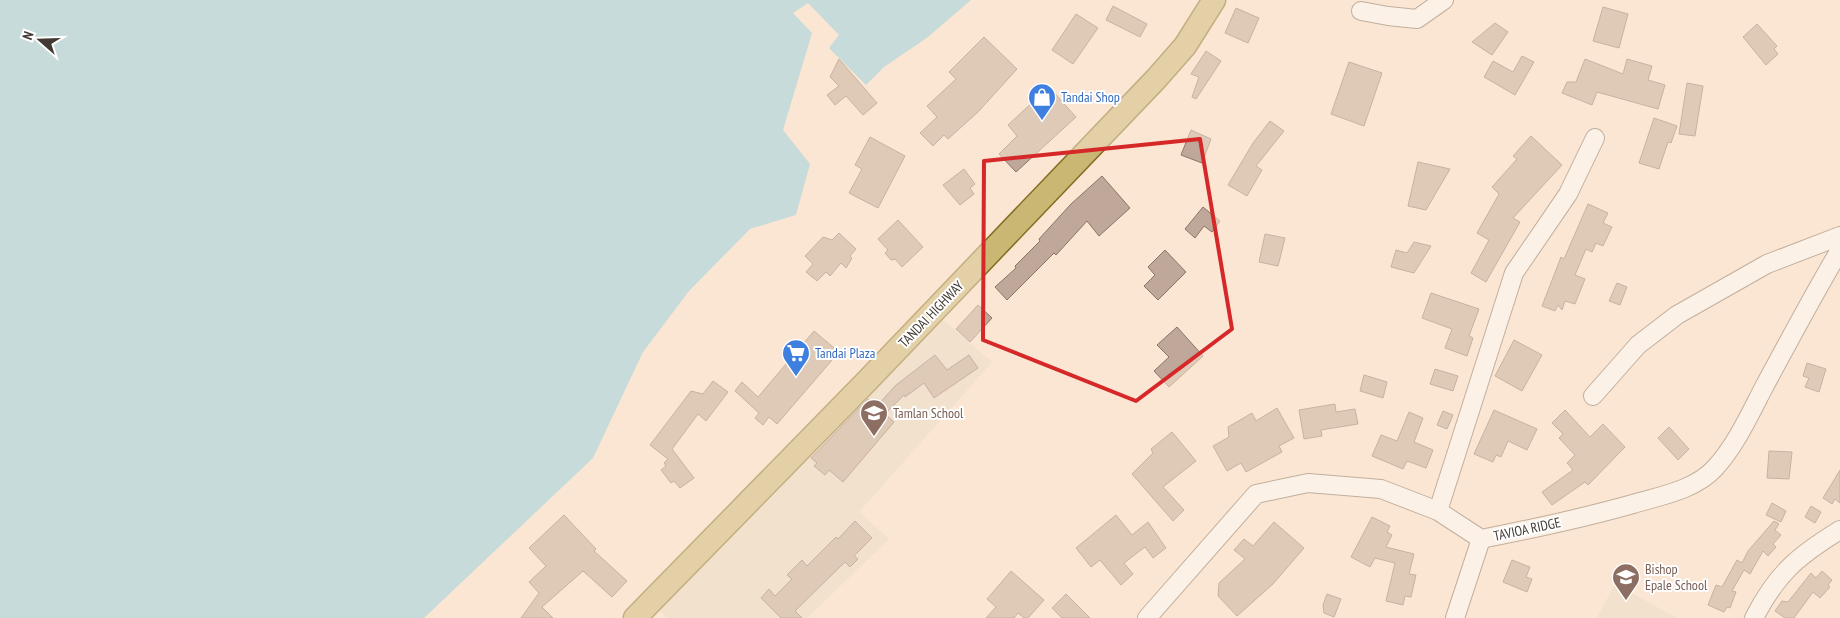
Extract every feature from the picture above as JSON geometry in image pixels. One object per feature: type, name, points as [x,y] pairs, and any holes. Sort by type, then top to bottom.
[{"type":"main road","name":"TANDAI HIGHWAY","points":[[635,618],[866,382],[1156,78],[1185,46],[1214,0]]},
{"type":"street","points":[[1361,11],[1417,19],[1444,0]]},
{"type":"street","points":[[1438,511],[1514,273],[1568,194],[1594,138]]},
{"type":"street","points":[[1593,396],[1638,345],[1677,315],[1768,264],[1840,236]]},
{"type":"street","name":"TAVIOA RIDGE","points":[[1147,618],[1256,494],[1308,483],[1381,489],[1438,511],[1481,538],[1596,514],[1664,495],[1694,484],[1715,469],[1739,434],[1816,290],[1840,250]]},
{"type":"street","points":[[1754,618],[1763,600],[1780,575],[1809,549],[1840,530]]},
{"type":"street","points":[[1456,618],[1481,538]]},
{"type":"highlighted area","points":[[1200,139],[1232,329],[1136,401],[983,340],[984,161]]},
{"type":"shaded area","name":"Tamlan School","points":[[937,315],[992,362],[859,512],[889,539],[807,618],[667,618],[660,611]]},
{"type":"shaded area","name":"Bishop Epale School","points":[[1615,584],[1677,618],[1597,618]]},
{"type":"water","points":[[0,0],[971,0],[928,37],[884,67],[866,85],[829,48],[839,35],[808,3],[793,13],[812,33],[783,130],[810,164],[796,215],[750,229],[689,291],[643,352],[593,458],[424,618],[0,618]]},
{"type":"building","points":[[1113,6],[1147,24],[1140,37],[1106,20]]},
{"type":"building","points":[[1603,7],[1628,14],[1619,48],[1593,41]]},
{"type":"building","points":[[1236,8],[1259,18],[1248,43],[1225,33]]},
{"type":"building","points":[[1076,14],[1098,28],[1073,64],[1052,50]]},
{"type":"building","points":[[1495,23],[1508,32],[1492,55],[1472,42]]},
{"type":"building","points":[[1757,24],[1777,46],[1774,49],[1778,54],[1766,65],[1743,37]]},
{"type":"building","points":[[984,37],[1017,69],[978,112],[948,139],[944,135],[933,146],[920,133],[937,117],[927,106],[956,79],[949,72]]},
{"type":"building","points":[[1206,51],[1221,61],[1196,99],[1192,97],[1199,77],[1191,74]]},
{"type":"building","points":[[1522,56],[1534,62],[1515,95],[1484,77],[1493,61],[1513,72]]},
{"type":"building","points":[[839,59],[877,103],[863,115],[846,96],[835,105],[827,95],[839,86],[830,77]]},
{"type":"building","points":[[1585,59],[1623,74],[1627,59],[1652,66],[1648,80],[1665,85],[1658,109],[1597,92],[1592,105],[1562,93],[1567,82],[1576,82]]},
{"type":"building","points":[[1349,62],[1382,73],[1364,126],[1331,114]]},
{"type":"building","points":[[1687,83],[1703,86],[1695,136],[1679,134]]},
{"type":"building","name":"Tandai Shop","points":[[1049,87],[1076,117],[1016,172],[999,154],[1017,136],[1008,125]]},
{"type":"building","points":[[1654,118],[1677,126],[1671,143],[1668,142],[1659,169],[1639,163]]},
{"type":"building","points":[[1270,121],[1284,131],[1256,166],[1262,170],[1247,196],[1228,185],[1253,143]]},
{"type":"building","points":[[1191,130],[1211,139],[1202,163],[1181,155]]},
{"type":"building","points":[[1531,136],[1562,165],[1513,218],[1520,222],[1486,282],[1471,273],[1489,240],[1477,233],[1499,194],[1492,187],[1517,159],[1513,156]]},
{"type":"building","points":[[870,137],[905,156],[878,208],[849,193],[862,169],[855,165]]},
{"type":"building","points":[[1418,162],[1450,169],[1426,210],[1408,206]]},
{"type":"building","points":[[964,169],[975,184],[970,188],[974,194],[960,205],[943,185]]},
{"type":"building","points":[[1102,176],[1130,208],[1099,236],[1087,221],[1056,255],[1054,253],[1007,300],[995,287],[1016,268],[1015,266],[1040,241],[1039,239],[1071,204]]},
{"type":"building","points":[[1588,204],[1608,213],[1603,223],[1612,227],[1603,246],[1596,243],[1592,252],[1586,249],[1575,275],[1585,279],[1575,304],[1565,301],[1562,310],[1558,305],[1555,311],[1542,306],[1561,257],[1564,259]]},
{"type":"building","points":[[1203,207],[1220,221],[1212,232],[1204,226],[1195,238],[1185,229]]},
{"type":"building","points":[[898,220],[923,247],[902,267],[895,259],[891,260],[885,253],[888,250],[878,239]]},
{"type":"building","points":[[839,233],[856,249],[850,256],[852,258],[846,268],[841,263],[830,276],[826,272],[817,281],[806,272],[813,264],[805,256],[823,237],[832,240]]},
{"type":"building","points":[[1265,234],[1285,238],[1278,266],[1259,262]]},
{"type":"building","points":[[1414,242],[1431,246],[1414,273],[1391,267],[1396,250],[1407,253]]},
{"type":"building","points":[[1165,250],[1186,272],[1158,300],[1144,286],[1155,275],[1148,267]]},
{"type":"building","points":[[1617,283],[1627,287],[1620,305],[1609,301]]},
{"type":"building","points":[[1431,293],[1479,309],[1469,336],[1473,338],[1467,356],[1445,348],[1452,329],[1422,318]]},
{"type":"building","points":[[978,305],[992,318],[970,342],[956,329]]},
{"type":"building","points":[[1177,327],[1203,356],[1169,387],[1154,371],[1169,357],[1157,345]]},
{"type":"building","name":"Tandai Plaza","points":[[814,331],[839,352],[777,424],[769,417],[763,425],[755,418],[759,413],[735,391],[742,382],[758,397]]},
{"type":"building","points":[[1514,340],[1542,355],[1522,391],[1495,376]]},
{"type":"building","points":[[935,355],[947,370],[969,355],[978,368],[934,398],[924,383],[905,397],[904,395],[885,414],[894,422],[843,482],[829,470],[825,475],[814,466],[817,463],[811,458],[868,399],[876,407],[896,385]]},
{"type":"building","points":[[1807,363],[1826,369],[1819,392],[1805,387],[1809,378],[1803,376]]},
{"type":"building","points":[[1435,369],[1458,376],[1453,391],[1430,384]]},
{"type":"building","points":[[1364,375],[1387,382],[1383,398],[1360,391]]},
{"type":"building","points":[[713,381],[728,392],[706,421],[698,414],[672,449],[694,478],[680,488],[674,481],[671,483],[661,470],[666,466],[664,463],[668,459],[650,445],[691,391],[703,394]]},
{"type":"building","points":[[1335,404],[1336,412],[1355,409],[1358,424],[1321,430],[1322,436],[1304,439],[1299,410]]},
{"type":"building","points":[[1277,408],[1294,438],[1279,446],[1282,452],[1246,472],[1241,463],[1227,471],[1213,446],[1229,437],[1228,427],[1252,413],[1256,421]]},
{"type":"building","points":[[1494,410],[1537,429],[1527,450],[1508,441],[1501,457],[1496,455],[1493,462],[1474,454]]},
{"type":"building","points":[[1565,410],[1590,437],[1603,424],[1625,447],[1588,485],[1585,482],[1552,505],[1542,492],[1573,470],[1567,463],[1575,455],[1559,438],[1563,434],[1552,423]]},
{"type":"building","points":[[1443,411],[1453,415],[1447,429],[1437,425]]},
{"type":"building","points":[[1409,412],[1423,418],[1414,442],[1433,450],[1426,468],[1407,461],[1403,469],[1372,456],[1381,435],[1397,441]]},
{"type":"building","points":[[1669,427],[1689,449],[1678,460],[1658,438]]},
{"type":"building","points":[[1172,432],[1196,461],[1163,487],[1184,510],[1173,521],[1132,474],[1153,453],[1151,449]]},
{"type":"building","points":[[1769,451],[1792,452],[1789,479],[1767,478]]},
{"type":"building","points":[[1840,470],[1840,503],[1835,499],[1832,504],[1823,498]]},
{"type":"building","points":[[1772,503],[1786,511],[1781,522],[1766,515]]},
{"type":"building","points":[[1811,506],[1821,512],[1815,523],[1805,517]]},
{"type":"building","points":[[564,515],[596,549],[594,551],[627,581],[612,597],[583,571],[542,607],[553,618],[521,618],[539,593],[529,582],[546,566],[529,548]]},
{"type":"building","points":[[1116,515],[1132,535],[1148,522],[1166,548],[1153,558],[1145,547],[1124,563],[1133,574],[1121,585],[1100,560],[1091,567],[1076,548]]},
{"type":"building","points":[[1372,517],[1390,526],[1387,532],[1392,535],[1386,547],[1414,554],[1409,574],[1416,575],[1411,597],[1405,596],[1403,605],[1386,601],[1395,563],[1375,558],[1370,567],[1351,557]]},
{"type":"building","points":[[855,521],[872,538],[854,556],[858,559],[850,567],[845,562],[795,611],[802,618],[781,618],[761,598],[769,589],[775,596],[792,579],[787,575],[802,560],[807,566],[836,537],[838,539]]},
{"type":"building","points":[[1774,521],[1779,524],[1775,530],[1781,535],[1773,544],[1776,547],[1768,556],[1763,551],[1750,574],[1744,570],[1732,591],[1736,592],[1730,608],[1727,607],[1724,612],[1708,605],[1716,585],[1722,587],[1737,560],[1742,563],[1748,551]]},
{"type":"building","points":[[1274,522],[1304,548],[1273,584],[1237,616],[1218,596],[1219,583],[1245,559],[1234,550],[1244,539],[1253,546]]},
{"type":"building","points":[[1512,560],[1530,567],[1526,577],[1532,579],[1527,592],[1503,582]]},
{"type":"building","points":[[1011,571],[1044,600],[1028,618],[1024,618],[1018,613],[1014,618],[986,618],[996,607],[987,599]]},
{"type":"building","points":[[1822,571],[1832,580],[1828,585],[1830,587],[1820,598],[1813,592],[1794,618],[1785,618],[1775,611],[1782,601],[1788,602],[1811,573],[1816,578]]},
{"type":"building","points":[[1066,594],[1090,618],[1062,618],[1052,608]]},
{"type":"building","points":[[1327,594],[1341,599],[1334,617],[1324,613],[1323,605]]},
{"type":"place","name":"Tandai Shop","points":[[1042,121]]},
{"type":"place","name":"Tandai Plaza","points":[[796,377]]},
{"type":"place","name":"Tamlan School","points":[[874,437]]},
{"type":"place","name":"Bishop Epale School","points":[[1626,601]]}]
